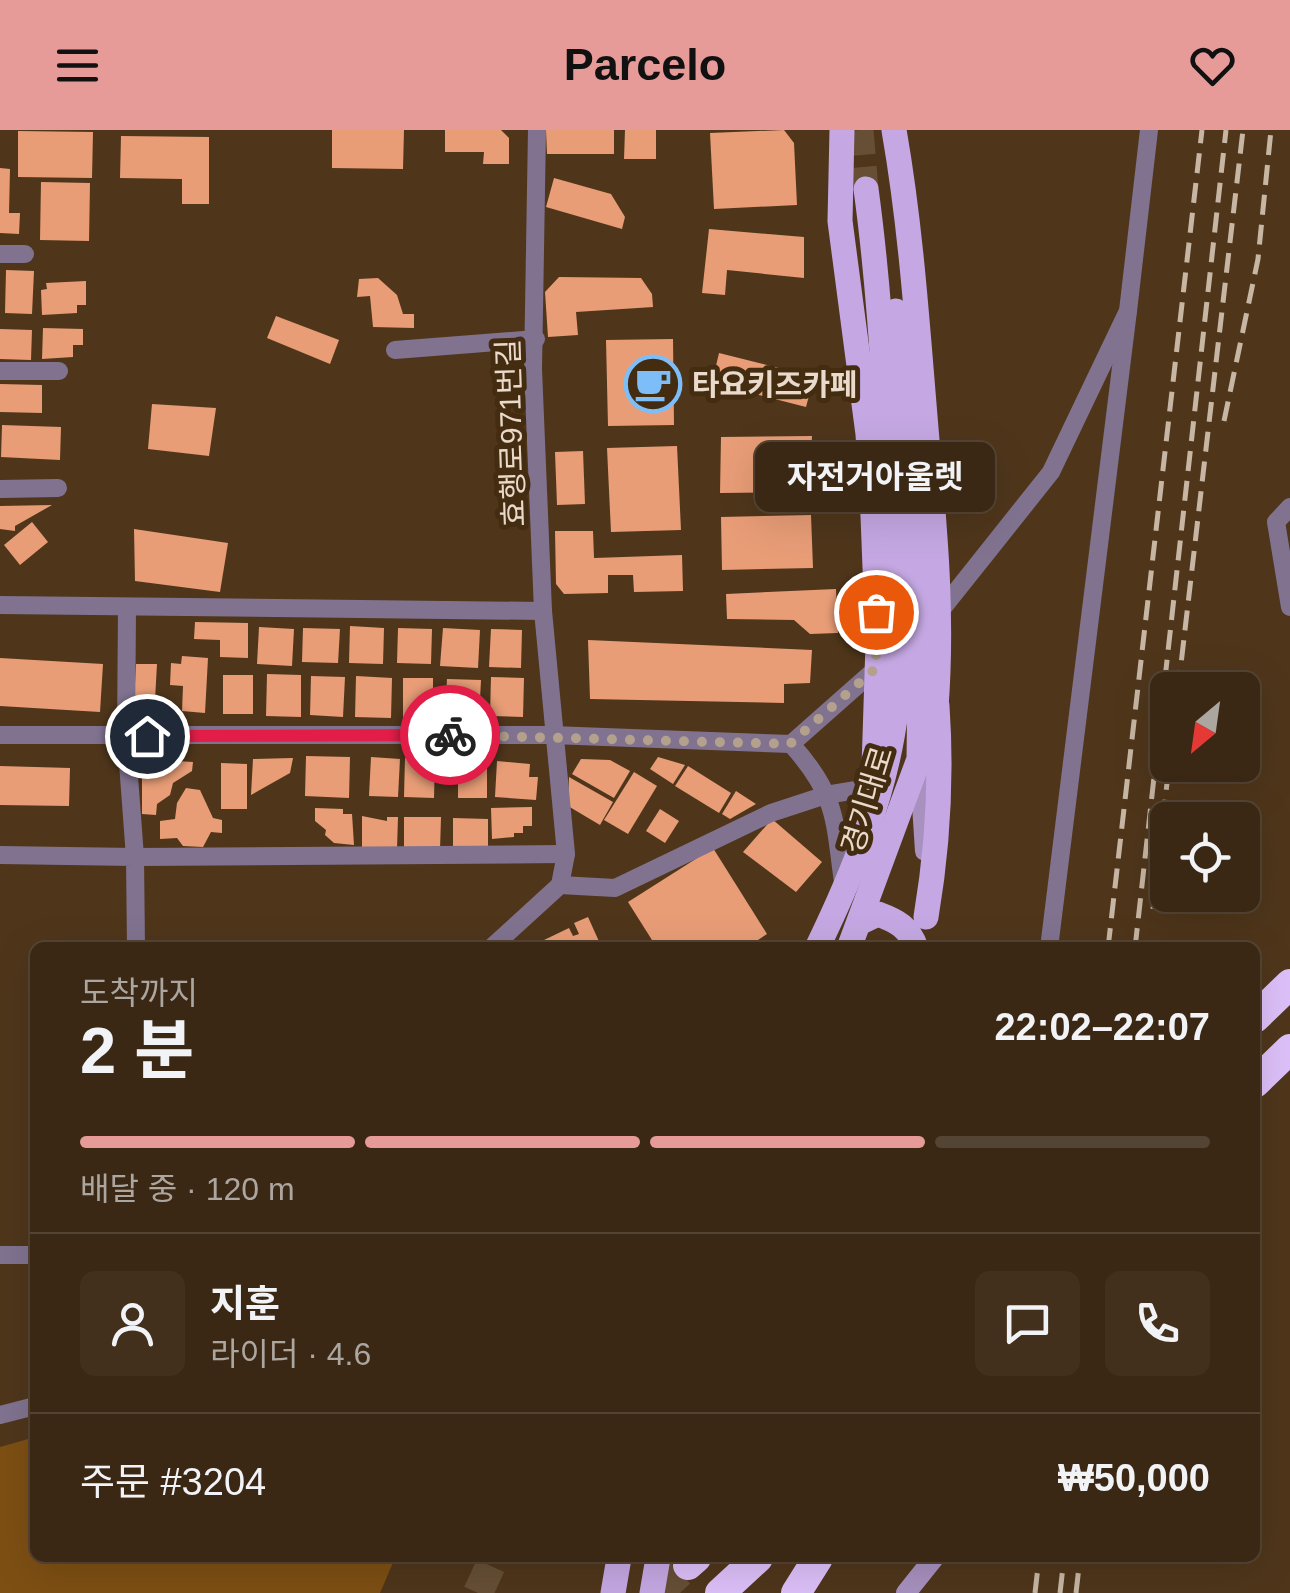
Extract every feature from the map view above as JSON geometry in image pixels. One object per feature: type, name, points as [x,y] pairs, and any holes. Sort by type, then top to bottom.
[{"type":"highway","points":[[1260,1013],[1290,984]]},
{"type":"highway","points":[[1260,1078],[1290,1049]]},
{"type":"highway","points":[[720,1593],[754,1562]]},
{"type":"highway","points":[[796,1593],[815,1562]]},
{"type":"main road","name":"경기대로","points":[[842,130],[840,220],[868,434],[876,792]]},
{"type":"main road","points":[[894,130],[908,198],[942,609],[937,706],[941,764],[936,859],[926,917]]},
{"type":"main road","name":"경기대로","points":[[821,942],[844,892],[896,712],[900,639],[874,188],[921,598],[919,759],[852,942]]},
{"type":"main road","points":[[919,759],[937,706]]},
{"type":"main road","points":[[859,923],[878,914],[910,931],[915,942]]},
{"type":"main road","points":[[613,1593],[618,1562]]},
{"type":"main road","points":[[652,1593],[657,1562]]},
{"type":"street","name":"효행로971번길","points":[[536,130],[536,340],[543,611],[566,854],[560,886]]},
{"type":"street","points":[[1051,942],[1149,130]]},
{"type":"street","points":[[0,254],[25,254]]},
{"type":"street","points":[[942,609],[1050,472],[1128,311]]},
{"type":"street","points":[[394,350],[536,340]]},
{"type":"street","points":[[0,371],[59,371]]},
{"type":"street","points":[[0,489],[58,488]]},
{"type":"street","points":[[1290,507],[1276,522],[1290,608]]},
{"type":"street","points":[[0,605],[543,611]]},
{"type":"street","points":[[127,608],[126,736],[135,857],[136,942]]},
{"type":"street","points":[[0,736],[552,735],[790,744],[876,668]]},
{"type":"street","points":[[790,744],[810,765],[836,811],[844,892]]},
{"type":"street","points":[[919,759],[924,782],[926,917],[920,942]]},
{"type":"street","points":[[498,942],[560,886],[615,888],[771,813],[826,795],[876,792]]},
{"type":"street","points":[[0,855],[566,854]]},
{"type":"street","points":[[0,1255],[30,1255]]},
{"type":"street","points":[[0,1415],[30,1407]]},
{"type":"street","points":[[906,1593],[931,1562]]},
{"type":"shaded area","points":[[30,1438],[30,1562],[393,1562],[380,1593],[0,1593],[0,1447]]},
{"type":"building","points":[[332,130],[404,130],[403,169],[332,168]]},
{"type":"building","points":[[445,130],[501,130],[509,138],[509,164],[483,164],[484,152],[445,152]]},
{"type":"building","points":[[546,130],[614,130],[614,154],[547,154]]},
{"type":"building","points":[[625,130],[656,130],[656,159],[624,159]]},
{"type":"building","points":[[784,130],[794,143],[797,205],[714,209],[710,133]]},
{"type":"building","points":[[18,131],[93,132],[92,178],[18,177]]},
{"type":"building","points":[[121,136],[209,137],[209,204],[182,204],[182,179],[120,178]]},
{"type":"building","points":[[0,168],[10,169],[9,213],[20,213],[19,234],[0,233]]},
{"type":"building","points":[[554,178],[611,194],[625,217],[622,229],[546,207]]},
{"type":"building","points":[[41,182],[90,183],[89,241],[40,240]]},
{"type":"building","points":[[709,229],[804,237],[804,278],[727,270],[725,295],[702,293]]},
{"type":"building","points":[[6,270],[34,271],[32,314],[5,313]]},
{"type":"building","points":[[559,277],[641,278],[652,294],[653,307],[576,312],[578,335],[548,337],[545,292]]},
{"type":"building","points":[[378,278],[397,295],[403,314],[414,314],[414,328],[373,327],[370,296],[357,297],[359,279]]},
{"type":"building","points":[[86,281],[86,305],[77,305],[77,313],[42,315],[41,290],[47,289],[46,283]]},
{"type":"building","points":[[276,316],[339,340],[330,364],[267,338]]},
{"type":"building","points":[[43,328],[83,329],[83,345],[73,345],[73,357],[42,359]]},
{"type":"building","points":[[0,329],[32,330],[31,360],[0,359]]},
{"type":"building","points":[[673,339],[674,425],[608,426],[606,340]]},
{"type":"building","points":[[719,353],[814,377],[806,407],[712,383]]},
{"type":"building","points":[[0,384],[42,385],[42,413],[0,412]]},
{"type":"building","points":[[152,404],[216,408],[209,456],[148,449]]},
{"type":"building","points":[[2,425],[61,427],[60,460],[1,457]]},
{"type":"building","points":[[812,436],[810,492],[720,493],[721,437]]},
{"type":"building","points":[[677,446],[681,530],[611,532],[607,448]]},
{"type":"building","points":[[583,451],[585,504],[557,505],[555,452]]},
{"type":"building","points":[[52,505],[15,526],[15,531],[0,529],[0,506]]},
{"type":"building","points":[[811,515],[813,568],[722,570],[721,517]]},
{"type":"building","points":[[32,522],[48,542],[20,565],[4,545]]},
{"type":"building","points":[[134,529],[228,543],[220,592],[135,581]]},
{"type":"building","points":[[555,531],[593,531],[594,558],[682,555],[683,591],[634,592],[633,575],[608,575],[608,593],[564,594],[556,584]]},
{"type":"building","points":[[836,589],[838,633],[810,634],[794,620],[727,619],[726,594]]},
{"type":"building","points":[[195,622],[248,623],[248,658],[220,657],[220,640],[194,639]]},
{"type":"building","points":[[350,626],[384,628],[383,664],[349,663]]},
{"type":"building","points":[[259,627],[294,629],[292,666],[257,664]]},
{"type":"building","points":[[303,628],[340,629],[338,663],[302,662]]},
{"type":"building","points":[[398,628],[432,629],[431,664],[397,663]]},
{"type":"building","points":[[443,628],[480,630],[478,668],[440,666]]},
{"type":"building","points":[[491,629],[522,630],[521,668],[489,667]]},
{"type":"building","points":[[588,640],[812,650],[810,683],[784,684],[784,703],[590,699]]},
{"type":"building","points":[[182,656],[208,658],[205,713],[182,711],[183,686],[170,685],[171,663],[181,664]]},
{"type":"building","points":[[0,658],[103,664],[100,712],[0,706]]},
{"type":"building","points":[[136,664],[157,664],[155,700],[167,713],[151,717],[134,703]]},
{"type":"building","points":[[267,674],[301,675],[301,717],[266,716]]},
{"type":"building","points":[[223,675],[253,675],[253,714],[223,714]]},
{"type":"building","points":[[311,676],[345,677],[343,717],[310,715]]},
{"type":"building","points":[[356,676],[392,678],[391,718],[355,717]]},
{"type":"building","points":[[491,677],[524,678],[523,717],[490,716]]},
{"type":"building","points":[[403,678],[433,678],[433,717],[403,717]]},
{"type":"building","points":[[447,679],[481,680],[479,719],[445,717]]},
{"type":"building","points":[[306,756],[350,757],[349,798],[305,796]]},
{"type":"building","points":[[371,757],[400,759],[398,797],[369,796]]},
{"type":"building","points":[[658,757],[685,765],[673,784],[650,769]]},
{"type":"building","points":[[293,758],[290,773],[251,795],[253,759]]},
{"type":"building","points":[[405,758],[435,759],[434,798],[404,797]]},
{"type":"building","points":[[458,758],[487,759],[487,798],[458,798]]},
{"type":"building","points":[[581,759],[610,760],[630,771],[614,798],[572,774]]},
{"type":"building","points":[[159,760],[193,762],[192,771],[173,783],[170,795],[157,804],[156,815],[142,814],[142,772]]},
{"type":"building","points":[[497,761],[530,764],[529,777],[538,777],[536,800],[495,797]]},
{"type":"building","points":[[221,763],[247,764],[247,809],[221,809]]},
{"type":"building","points":[[0,766],[70,768],[69,806],[0,805]]},
{"type":"building","points":[[688,766],[731,793],[719,813],[675,786]]},
{"type":"building","points":[[634,772],[657,786],[628,834],[604,820]]},
{"type":"building","points":[[569,777],[613,802],[600,825],[568,806]]},
{"type":"building","points":[[186,788],[200,790],[213,818],[222,820],[222,833],[211,832],[203,847],[183,846],[177,838],[160,839],[160,821],[175,819],[177,803]]},
{"type":"building","points":[[736,791],[756,804],[730,819],[722,814]]},
{"type":"building","points":[[532,807],[532,826],[523,826],[523,833],[514,833],[514,837],[492,839],[491,808]]},
{"type":"building","points":[[315,808],[343,809],[343,814],[352,814],[354,845],[334,843],[325,835],[326,830],[315,821]]},
{"type":"building","points":[[660,809],[679,821],[665,843],[646,831]]},
{"type":"building","points":[[362,816],[387,821],[387,817],[398,817],[397,849],[362,848]]},
{"type":"building","points":[[404,817],[441,817],[440,850],[404,850]]},
{"type":"building","points":[[453,818],[488,819],[488,851],[453,850]]},
{"type":"building","points":[[772,819],[822,862],[796,892],[743,852]]},
{"type":"building","points":[[713,848],[767,934],[755,942],[653,942],[628,902]]},
{"type":"building","points":[[588,917],[599,942],[545,942],[569,928],[573,936],[579,934],[574,923]]},
{"type":"tunnel","points":[[861,130],[866,189]]},
{"type":"tunnel","points":[[478,1593],[492,1562]]},
{"type":"tunnel","points":[[658,1593],[688,1565]]},
{"type":"railway","points":[[1109,942],[1202,130]]},
{"type":"railway","points":[[1136,942],[1226,130]]},
{"type":"railway","points":[[1180,672],[1243,130]]},
{"type":"railway","points":[[1224,421],[1258,259],[1271,130]]},
{"type":"railway","points":[[1165,802],[1167,782]]},
{"type":"railway","points":[[1035,1593],[1039,1562]]},
{"type":"railway","points":[[1060,1593],[1064,1562]]},
{"type":"railway","points":[[1076,1593],[1080,1562]]},
{"type":"way so far","points":[[450,735],[790,744],[876,668],[876,612]]},
{"type":"place","name":"타요키즈카페","points":[[653,384]]},
{"type":"place","name":"자전거아울렛","points":[[876,612]]},
{"type":"route","points":[[147,736],[450,735]]}]
